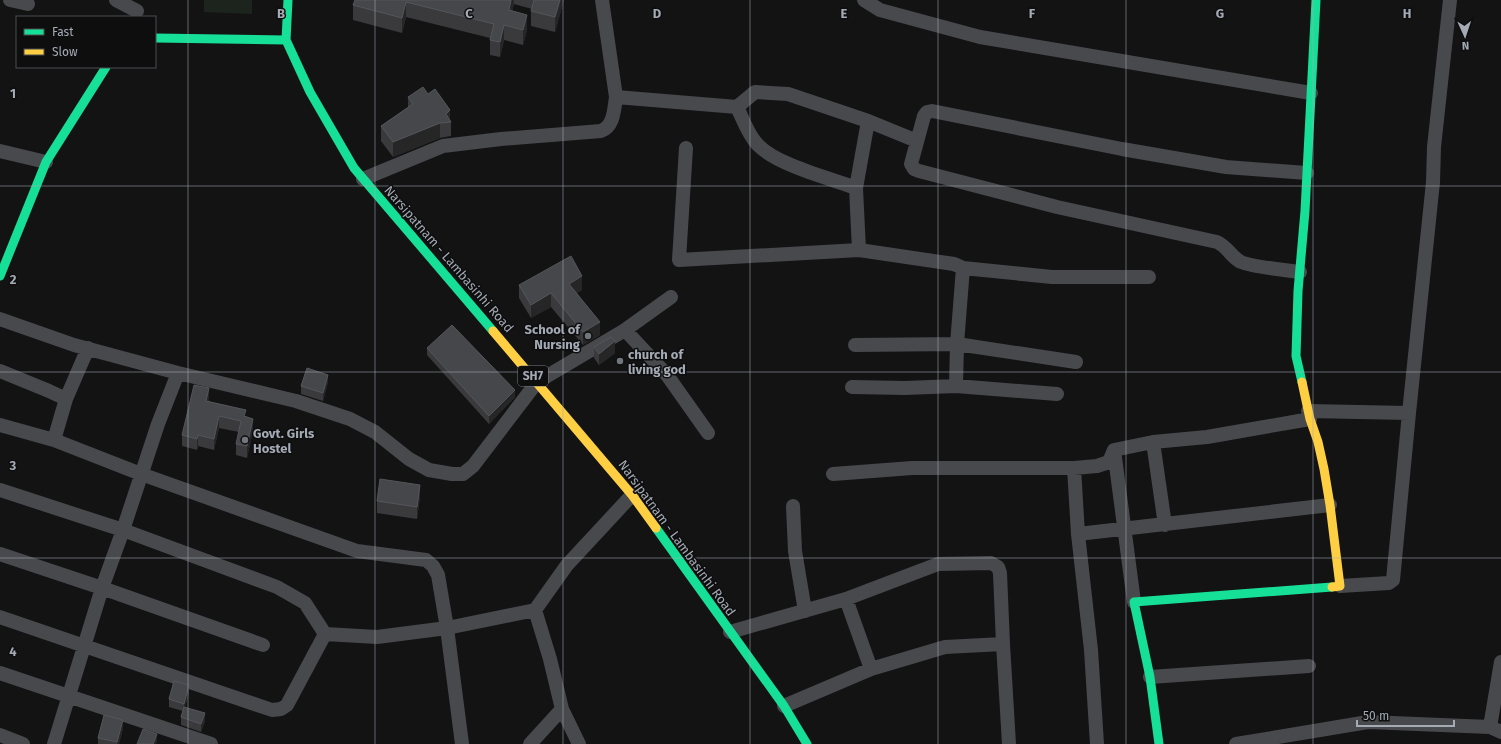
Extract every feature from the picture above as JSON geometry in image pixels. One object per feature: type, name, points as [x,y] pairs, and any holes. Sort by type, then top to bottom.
[{"type":"main road","name":"Narsipatnam - Lambasinhi Road","points":[[288,0],[286,40],[310,92],[354,168],[632,495],[784,706],[807,744]]},
{"type":"main road","points":[[1159,744],[1150,677],[1134,602],[1340,586],[1324,469],[1318,442],[1309,415],[1296,356],[1296,322],[1307,173],[1316,0]]},
{"type":"main road","points":[[156,38],[286,40]]},
{"type":"main road","points":[[0,276],[46,162],[105,68]]},
{"type":"street","points":[[10,0],[28,4]]},
{"type":"street","points":[[116,0],[137,9]]},
{"type":"street","points":[[363,179],[443,146],[501,139],[601,131],[606,129],[611,122],[616,97],[602,0]]},
{"type":"street","points":[[864,0],[880,10],[980,37],[1311,93]]},
{"type":"street","points":[[1340,586],[1389,583],[1393,580],[1408,413],[1434,182],[1434,147],[1450,0]]},
{"type":"street","points":[[616,97],[737,107],[756,92],[788,94],[868,121],[917,141]]},
{"type":"street","points":[[737,107],[746,127],[757,144],[769,154],[783,162],[856,188]]},
{"type":"street","points":[[1300,272],[1241,262],[1232,255],[1224,245],[1217,242],[1057,207],[919,171],[914,169],[911,164],[924,116],[927,112],[932,111],[1122,149],[1218,166],[1307,173]]},
{"type":"street","points":[[859,250],[856,188],[868,121]]},
{"type":"street","points":[[686,148],[679,260],[859,250],[954,264],[963,268],[1052,277],[1149,277]]},
{"type":"street","points":[[0,151],[46,162]]},
{"type":"street","points":[[956,386],[957,344],[963,268]]},
{"type":"street","points":[[0,319],[68,343],[178,373],[296,401],[350,419],[375,432],[409,459],[422,467],[452,474],[463,474],[473,466],[537,382],[625,330],[671,296]]},
{"type":"street","points":[[625,330],[667,375],[708,433]]},
{"type":"street","points":[[855,345],[957,344],[1076,362]]},
{"type":"street","points":[[54,440],[66,399],[88,348]]},
{"type":"street","points":[[0,371],[66,399]]},
{"type":"street","points":[[54,744],[102,588],[158,424],[178,373]]},
{"type":"street","points":[[852,387],[905,388],[956,386],[1057,394]]},
{"type":"street","points":[[1114,450],[1153,442],[1207,437],[1309,415],[1408,413]]},
{"type":"street","points":[[0,425],[54,440],[141,474],[357,551],[426,560],[433,566],[438,575],[447,628],[462,744]]},
{"type":"street","points":[[1153,442],[1165,525]]},
{"type":"street","points":[[832,474],[912,468],[1074,468],[1097,466],[1106,463],[1111,459],[1114,450]]},
{"type":"street","points":[[1114,450],[1134,602]]},
{"type":"street","points":[[1074,468],[1078,534],[1091,650],[1097,744]]},
{"type":"street","points":[[0,490],[123,530],[277,587],[305,603],[325,634]]},
{"type":"street","points":[[325,634],[377,637],[447,628],[535,610],[567,565],[632,495]]},
{"type":"street","points":[[1078,534],[1125,530],[1330,505]]},
{"type":"street","points":[[793,506],[795,551],[805,611]]},
{"type":"street","points":[[0,554],[102,588],[263,645]]},
{"type":"street","points":[[730,632],[846,599],[938,564],[991,563],[998,566],[1000,573],[1009,744]]},
{"type":"street","points":[[846,599],[871,669]]},
{"type":"street","points":[[535,610],[550,659],[562,709],[579,744]]},
{"type":"street","points":[[0,617],[272,710],[281,709],[287,705],[325,634]]},
{"type":"street","points":[[784,706],[871,669],[945,647],[1003,644]]},
{"type":"street","points":[[1236,744],[1368,722],[1495,729],[1501,662]]},
{"type":"street","points":[[1150,677],[1309,666]]},
{"type":"street","points":[[0,674],[211,744]]},
{"type":"street","points":[[530,744],[562,709]]},
{"type":"street","points":[[0,735],[22,744]]},
{"type":"shaded area","points":[[204,0],[252,0],[252,14],[204,12]]},
{"type":"building","points":[[355,0],[511,0],[509,10],[527,15],[523,30],[504,25],[500,42],[490,40],[494,24],[406,2],[402,18],[353,5]]},
{"type":"building","points":[[534,0],[560,0],[555,17],[531,11]]},
{"type":"building","points":[[423,87],[428,94],[435,89],[450,110],[446,114],[451,122],[440,123],[393,142],[381,126],[413,104],[408,97]]},
{"type":"building","points":[[571,256],[582,276],[569,284],[600,322],[583,332],[551,293],[531,305],[519,285]]},
{"type":"building","points":[[452,325],[515,390],[489,416],[427,348]]},
{"type":"building","points":[[611,337],[615,341],[599,354],[594,347]]},
{"type":"building","points":[[307,368],[328,375],[323,393],[301,386]]},
{"type":"building","points":[[194,385],[209,388],[206,401],[246,410],[244,416],[253,419],[247,446],[236,444],[241,421],[219,416],[214,439],[198,435],[197,439],[182,435]]},
{"type":"building","points":[[380,479],[420,485],[417,507],[377,501]]},
{"type":"building","points":[[174,681],[189,685],[184,704],[169,699]]},
{"type":"building","points":[[184,707],[205,713],[201,724],[181,717]]},
{"type":"building","points":[[104,715],[123,720],[117,742],[98,738]]},
{"type":"building","points":[[143,729],[157,734],[153,744],[137,744]]},
{"type":"traffic: fast","points":[[288,0],[286,40],[310,92],[354,168],[493,331]]},
{"type":"traffic: fast","points":[[1302,382],[1296,356],[1298,291],[1305,211],[1316,0]]},
{"type":"traffic: fast","points":[[156,38],[286,40]]},
{"type":"traffic: fast","points":[[0,276],[46,162],[105,68]]},
{"type":"traffic: fast","points":[[656,528],[784,706],[807,744]]},
{"type":"traffic: fast","points":[[1159,744],[1150,677],[1134,602],[1332,587]]},
{"type":"traffic: slow","points":[[493,331],[632,495],[656,528]]},
{"type":"traffic: slow","points":[[1302,382],[1310,419],[1318,442],[1330,505],[1340,586],[1332,587]]},
{"type":"place","name":"School of Nursing","points":[[588,336]]},
{"type":"place","name":"church of living god","points":[[620,361]]},
{"type":"place","name":"Govt. Girls Hostel","points":[[245,440]]}]
